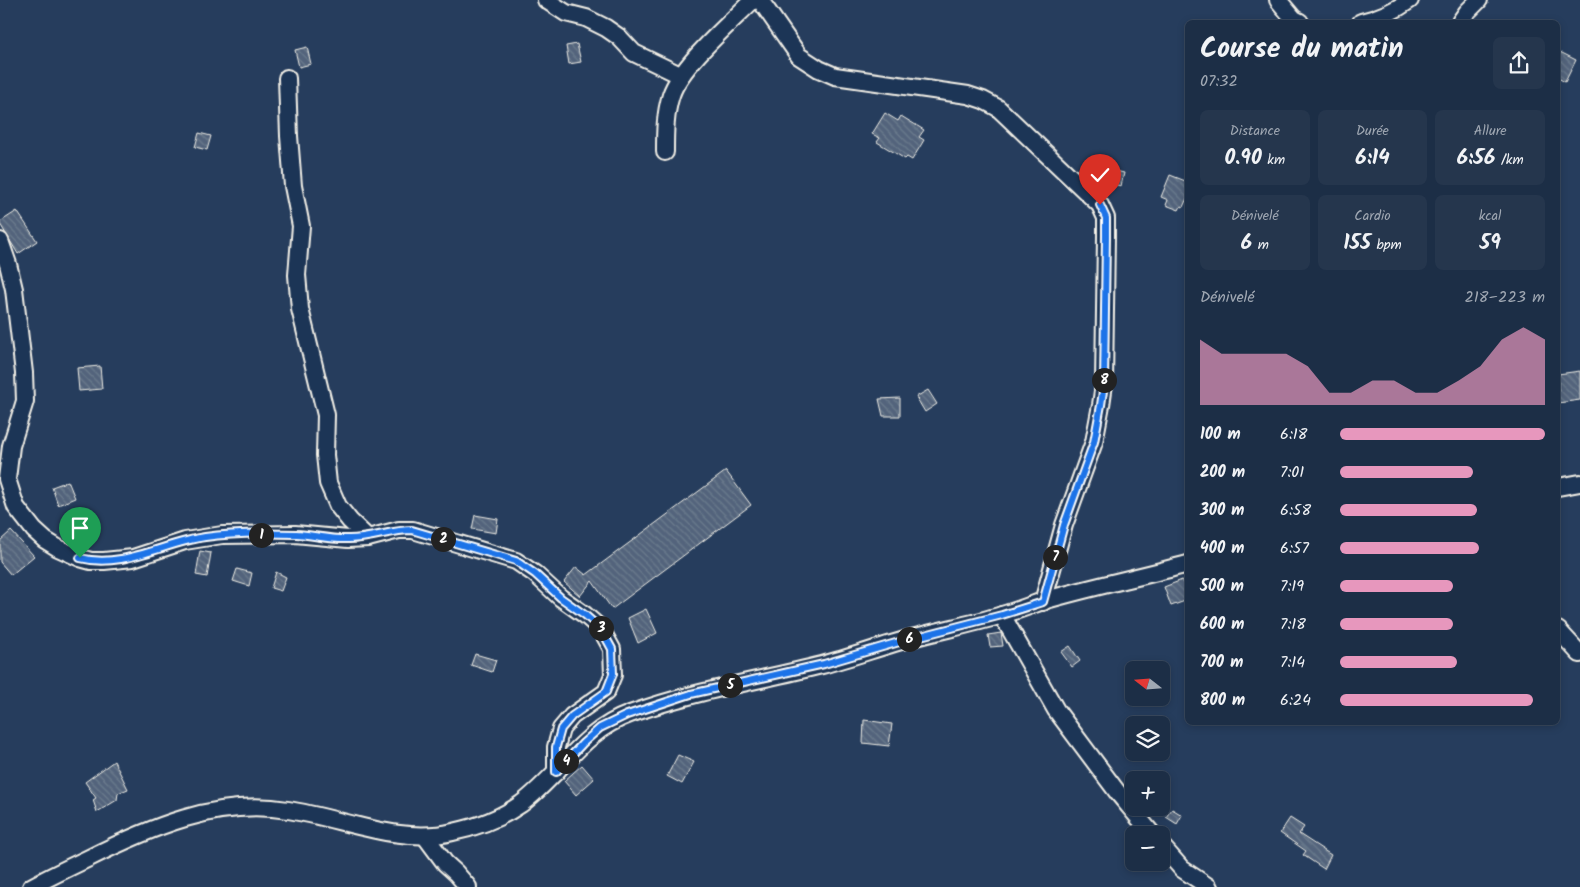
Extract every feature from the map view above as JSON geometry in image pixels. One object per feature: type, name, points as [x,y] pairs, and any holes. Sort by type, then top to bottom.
[{"type":"street","points":[[546,0],[566,13],[586,18],[606,28],[619,37],[634,52],[680,76]]},
{"type":"street","points":[[665,152],[668,105],[680,76],[753,0]]},
{"type":"street","points":[[760,0],[799,56],[818,69],[835,76],[968,95],[998,108],[1100,205],[1106,218],[1104,384],[1101,405],[1094,442],[1064,525],[1043,602]]},
{"type":"street","points":[[1278,0],[1296,20]]},
{"type":"street","points":[[1370,20],[1410,0]]},
{"type":"street","points":[[1461,20],[1473,2]]},
{"type":"street","points":[[286,78],[293,186],[301,226],[297,275],[300,309],[326,415],[325,455],[328,483],[338,506],[350,521],[368,538]]},
{"type":"street","points":[[0,241],[14,289],[23,364],[25,401],[11,446],[3,481],[16,507],[34,530],[58,548],[91,561],[132,558],[185,541],[222,535],[295,534],[348,540],[368,538],[399,530],[412,530],[516,561],[535,574],[561,598],[601,629],[612,649],[613,674],[606,692],[572,716],[561,729],[556,747],[556,772]]},
{"type":"street","points":[[1560,488],[1580,483]]},
{"type":"street","points":[[31,887],[127,839],[179,819],[203,813],[263,807],[287,809],[402,835],[425,836],[450,833],[501,816],[522,803],[600,728],[627,715],[691,694],[824,664],[1043,602],[1185,565]]},
{"type":"street","points":[[1002,615],[1056,710],[1118,793],[1146,826]]},
{"type":"street","points":[[1560,632],[1580,654]]},
{"type":"street","points":[[425,836],[445,863],[468,887]]},
{"type":"street","points":[[1170,855],[1182,869],[1209,887]]},
{"type":"building","points":[[577,44],[581,62],[569,64],[566,46]]},
{"type":"building","points":[[307,47],[311,64],[299,67],[295,50]]},
{"type":"building","points":[[1560,52],[1576,60],[1565,82],[1560,79]]},
{"type":"building","points":[[885,113],[898,121],[901,116],[924,130],[919,137],[924,140],[912,160],[907,157],[905,159],[877,142],[880,138],[872,134]]},
{"type":"building","points":[[199,133],[211,136],[207,150],[195,147]]},
{"type":"building","points":[[1103,168],[1124,173],[1121,186],[1100,181]]},
{"type":"building","points":[[1170,175],[1185,181],[1185,203],[1179,210],[1166,205],[1168,200],[1161,197]]},
{"type":"building","points":[[17,211],[37,241],[18,254],[0,224],[0,222]]},
{"type":"building","points":[[100,366],[102,389],[79,391],[77,368]]},
{"type":"building","points":[[1580,371],[1580,400],[1560,403],[1560,374]]},
{"type":"building","points":[[928,390],[937,404],[925,412],[916,397]]},
{"type":"building","points":[[900,398],[900,416],[883,416],[879,399]]},
{"type":"building","points":[[726,471],[751,505],[612,609],[592,581],[580,596],[564,582],[576,567],[586,575]]},
{"type":"building","points":[[68,481],[75,498],[58,505],[52,487]]},
{"type":"building","points":[[475,515],[498,519],[496,533],[472,529]]},
{"type":"building","points":[[11,531],[34,556],[11,575],[0,562],[0,541]]},
{"type":"building","points":[[200,551],[211,553],[207,577],[196,575]]},
{"type":"building","points":[[237,569],[252,573],[249,586],[233,581]]},
{"type":"building","points":[[276,572],[286,577],[281,591],[271,588]]},
{"type":"building","points":[[1182,580],[1185,588],[1185,601],[1171,606],[1164,587]]},
{"type":"building","points":[[646,609],[657,633],[638,643],[628,618]]},
{"type":"building","points":[[1001,633],[1003,646],[990,647],[988,635]]},
{"type":"building","points":[[1070,646],[1080,661],[1072,667],[1061,652]]},
{"type":"building","points":[[475,654],[496,660],[492,672],[471,665]]},
{"type":"building","points":[[864,720],[892,724],[889,746],[863,743]]},
{"type":"building","points":[[678,755],[694,762],[682,784],[667,776]]},
{"type":"building","points":[[114,761],[128,789],[118,793],[117,800],[97,812],[93,800],[96,798],[85,782]]},
{"type":"building","points":[[582,765],[594,779],[576,795],[564,781]]},
{"type":"building","points":[[1172,809],[1182,815],[1177,824],[1166,817],[1170,816]]},
{"type":"building","points":[[1290,818],[1304,827],[1299,834],[1331,855],[1324,869],[1303,855],[1306,851],[1280,833]]},
{"type":"route","points":[[80,558],[91,561],[132,558],[185,541],[222,535],[295,534],[348,540],[368,538],[399,530],[412,530],[516,561],[535,574],[561,598],[601,629],[612,649],[613,674],[606,692],[572,716],[561,729],[556,747],[556,772],[600,728],[627,715],[691,694],[824,664],[1043,602],[1064,525],[1094,442],[1101,405],[1104,384],[1106,218],[1100,205]]}]
